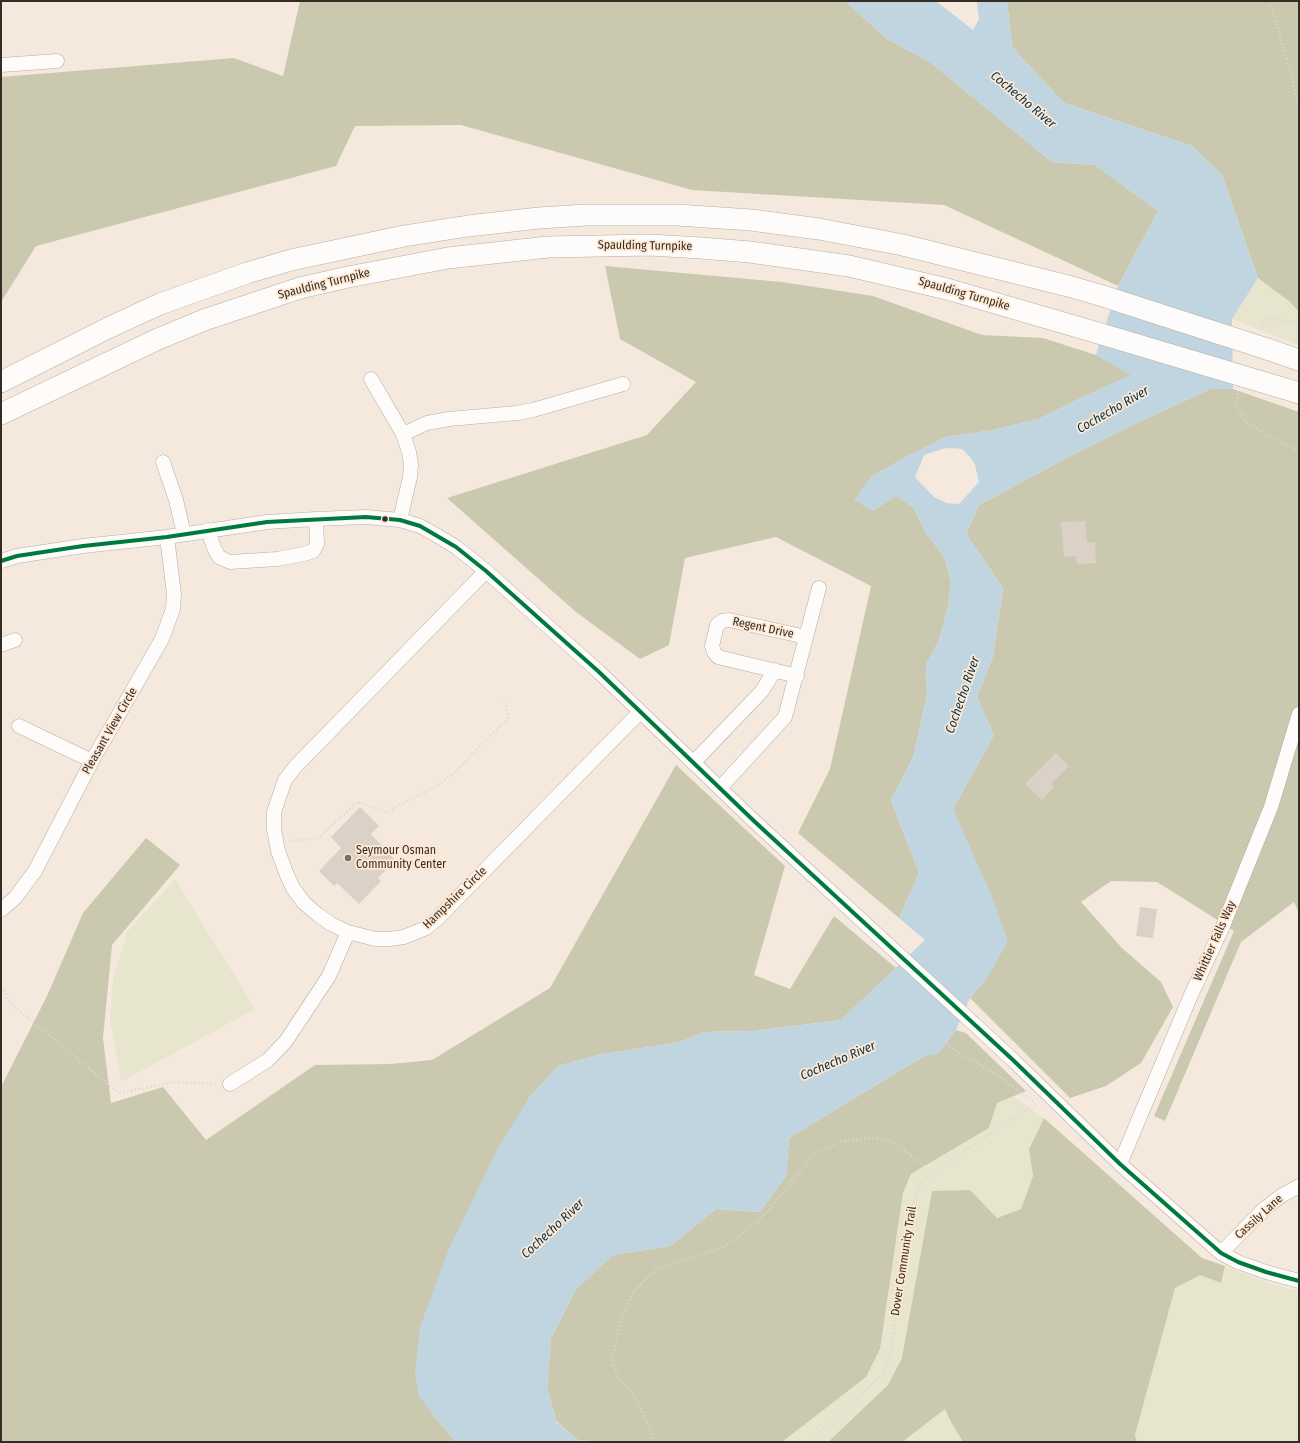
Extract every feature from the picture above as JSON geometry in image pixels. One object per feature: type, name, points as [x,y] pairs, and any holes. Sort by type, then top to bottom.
[{"type":"highway","points":[[1,382],[108,328],[160,304],[247,273],[290,260],[404,236],[468,226],[539,218],[586,215],[677,215],[751,220],[818,229],[903,245],[1072,287],[1299,360]]},
{"type":"highway","name":"Spaulding Turnpike","points":[[1,414],[158,339],[204,320],[293,291],[348,277],[434,260],[498,251],[548,247],[642,245],[750,252],[842,265],[899,276],[1299,393]]},
{"type":"street","points":[[1,65],[56,61]]},
{"type":"street","points":[[371,379],[403,434],[409,452],[411,464],[410,477],[400,520]]},
{"type":"street","points":[[403,434],[427,423],[449,419],[516,414],[623,384]]},
{"type":"street","points":[[163,462],[176,500],[184,534]]},
{"type":"street","points":[[1,561],[17,556],[51,551],[267,522],[366,517],[400,520],[420,526],[456,547],[486,571],[594,667],[693,763],[972,1022],[1120,1164],[1221,1253],[1238,1262],[1266,1272],[1299,1281]]},
{"type":"street","points":[[208,530],[214,548],[220,557],[230,562],[277,559],[313,551],[318,544],[316,519]]},
{"type":"street","name":"Pleasant View Circle","points":[[1,910],[15,898],[35,871],[92,761],[162,639],[173,609],[174,594],[167,536]]},
{"type":"street","name":"Hampshire Circle","points":[[486,571],[294,767],[284,780],[274,812],[274,829],[278,851],[293,888],[304,903],[316,914],[331,924],[348,932],[375,939],[390,940],[404,937],[426,928],[436,920],[640,712]]},
{"type":"street","name":"Regent Drive","points":[[720,788],[785,717],[819,588]]},
{"type":"street","name":"Regent Drive","points":[[797,676],[718,657],[712,646],[717,626],[722,621],[729,620],[806,637]]},
{"type":"street","points":[[1,644],[15,640]]},
{"type":"street","points":[[693,763],[762,691],[775,670]]},
{"type":"street","name":"Whittier Falls Way","points":[[1120,1164],[1191,995],[1223,926],[1271,807],[1299,714]]},
{"type":"street","points":[[19,726],[92,761]]},
{"type":"street","points":[[230,1084],[268,1060],[286,1041],[329,976],[348,932]]},
{"type":"street","name":"Cassily Lane","points":[[1221,1253],[1263,1210],[1281,1196],[1299,1186]]},
{"type":"path","points":[[1270,1],[1299,107]]},
{"type":"path","points":[[1236,405],[1246,422],[1283,444],[1299,451]]},
{"type":"path","points":[[302,839],[319,838],[357,802],[386,812],[435,787],[453,774],[508,718],[505,703]]},
{"type":"path","points":[[4,990],[10,1003],[120,1093],[176,1082],[230,1084]]},
{"type":"path","points":[[946,1043],[960,1054],[990,1070],[1037,1103]]},
{"type":"path","name":"Dover Community Trail","points":[[808,1442],[884,1373],[891,1354],[900,1274],[912,1206],[920,1183],[946,1163],[1034,1106]]},
{"type":"path","points":[[655,1442],[637,1400],[618,1378],[612,1359],[620,1324],[632,1294],[656,1269],[722,1248],[759,1222],[815,1154],[842,1141],[874,1138],[894,1142],[932,1173]]},
{"type":"shaded area","points":[[1258,278],[1290,302],[1299,312],[1299,345],[1232,319]]},
{"type":"shaded area","points":[[175,879],[255,1009],[121,1082],[110,1021],[113,978],[127,932]]},
{"type":"shaded area","points":[[1013,1096],[1044,1118],[1029,1149],[1033,1176],[1021,1209],[997,1218],[970,1190],[902,1358],[888,1385],[828,1442],[782,1442],[866,1377],[880,1349],[903,1193],[911,1174],[989,1128],[997,1103]]},
{"type":"shaded area","points":[[1225,1266],[1271,1284],[1299,1291],[1299,1442],[1137,1442],[1135,1435],[1175,1287],[1200,1275],[1221,1283]]},
{"type":"shaded area","points":[[945,1409],[963,1442],[904,1442],[906,1439]]},
{"type":"green space","points":[[300,1],[845,1],[887,39],[930,62],[1052,162],[1095,165],[1158,211],[1118,286],[944,205],[692,190],[461,125],[355,126],[336,166],[36,246],[1,302],[1,77],[234,58],[283,76]]},
{"type":"green space","points":[[1007,1],[1299,1],[1299,312],[1290,302],[1258,278],[1222,175],[1192,146],[1064,103],[1012,47]]},
{"type":"green space","points":[[605,266],[782,282],[873,296],[982,335],[1043,338],[1096,355],[1132,375],[1039,419],[993,430],[946,437],[871,477],[873,511],[895,495],[913,507],[926,533],[945,558],[951,583],[948,607],[939,640],[926,665],[927,695],[913,758],[891,800],[919,873],[899,918],[798,833],[830,769],[871,586],[776,537],[685,558],[669,645],[640,659],[576,612],[447,498],[647,435],[696,382],[620,339]]},
{"type":"green space","points":[[1210,389],[1233,389],[1299,412],[1299,913],[1294,902],[1241,942],[1165,1121],[1154,1116],[1234,931],[1216,919],[1157,882],[1111,881],[1081,902],[1122,948],[1161,982],[1173,1007],[1141,1063],[1106,1086],[1070,1098],[970,998],[989,975],[953,809],[994,735],[977,697],[993,656],[1003,588],[966,534],[979,505],[1070,456]]},
{"type":"green space","points":[[676,765],[785,866],[754,975],[790,989],[834,916],[896,968],[841,1020],[753,1031],[704,1032],[680,1042],[598,1055],[558,1066],[529,1098],[433,1415],[456,1442],[1,1442],[1,1087],[47,996],[83,913],[146,838],[180,865],[112,945],[103,1038],[111,1103],[163,1087],[206,1140],[315,1065],[391,1064],[432,1060],[550,988]]},
{"type":"green space","points":[[956,1030],[966,1033],[1026,1091],[997,1103],[989,1128],[911,1174],[903,1193],[880,1349],[866,1377],[782,1442],[605,1442],[578,1440],[556,1421],[547,1388],[551,1338],[576,1289],[613,1255],[670,1246],[716,1209],[760,1212],[786,1176],[789,1138],[924,1056],[938,1053]]},
{"type":"green space","points":[[1044,1118],[1202,1258],[1225,1266],[1221,1283],[1200,1275],[1175,1288],[1135,1435],[1137,1442],[963,1442],[945,1409],[904,1442],[828,1442],[888,1385],[902,1358],[932,1191],[970,1190],[997,1218],[1021,1209],[1033,1176],[1029,1149]]},
{"type":"water","name":"Cochecho River","points":[[845,1],[936,1],[973,30],[979,19],[977,1],[1007,1],[1012,47],[1064,103],[1192,146],[1222,175],[1258,278],[1232,319],[1233,389],[1210,389],[1070,456],[979,505],[966,534],[1003,588],[993,656],[977,697],[994,735],[953,809],[991,894],[1008,941],[989,975],[970,998],[956,1030],[938,1054],[924,1056],[789,1138],[786,1176],[760,1212],[716,1209],[670,1246],[613,1255],[576,1289],[551,1338],[547,1388],[556,1422],[578,1440],[605,1442],[456,1442],[419,1396],[415,1372],[420,1327],[448,1251],[498,1148],[529,1098],[558,1066],[598,1055],[680,1042],[704,1032],[753,1031],[841,1020],[925,940],[899,918],[919,873],[891,800],[913,758],[927,695],[926,665],[939,640],[948,607],[951,583],[945,558],[926,533],[913,507],[896,496],[873,511],[854,500],[871,477],[946,437],[993,430],[1039,419],[1131,375],[1096,355],[1118,286],[1158,211],[1095,165],[1052,162],[930,62],[887,39]],"holes":[[[948,448],[962,449],[975,465],[979,482],[959,504],[947,503],[934,497],[915,477],[924,455]]]},
{"type":"building","points":[[1085,521],[1087,542],[1095,542],[1096,563],[1077,564],[1076,556],[1064,557],[1061,522]]},
{"type":"building","points":[[1056,753],[1069,766],[1051,784],[1054,787],[1042,800],[1025,784]]},
{"type":"building","name":"Seymour Osman Community Center","points":[[360,807],[379,826],[371,834],[395,860],[378,878],[381,881],[359,904],[337,883],[334,886],[319,871],[341,848],[331,837]]},
{"type":"building","points":[[1140,907],[1157,909],[1153,938],[1136,936]]},
{"type":"transit line","points":[[1,561],[17,556],[83,546],[167,537],[267,522],[366,517],[400,520],[420,526],[456,547],[486,571],[599,672],[754,821],[1013,1060],[1120,1164],[1221,1253],[1238,1262],[1266,1272],[1299,1281]]},
{"type":"place","name":"Seymour Osman Community Center","points":[[348,858]]}]
